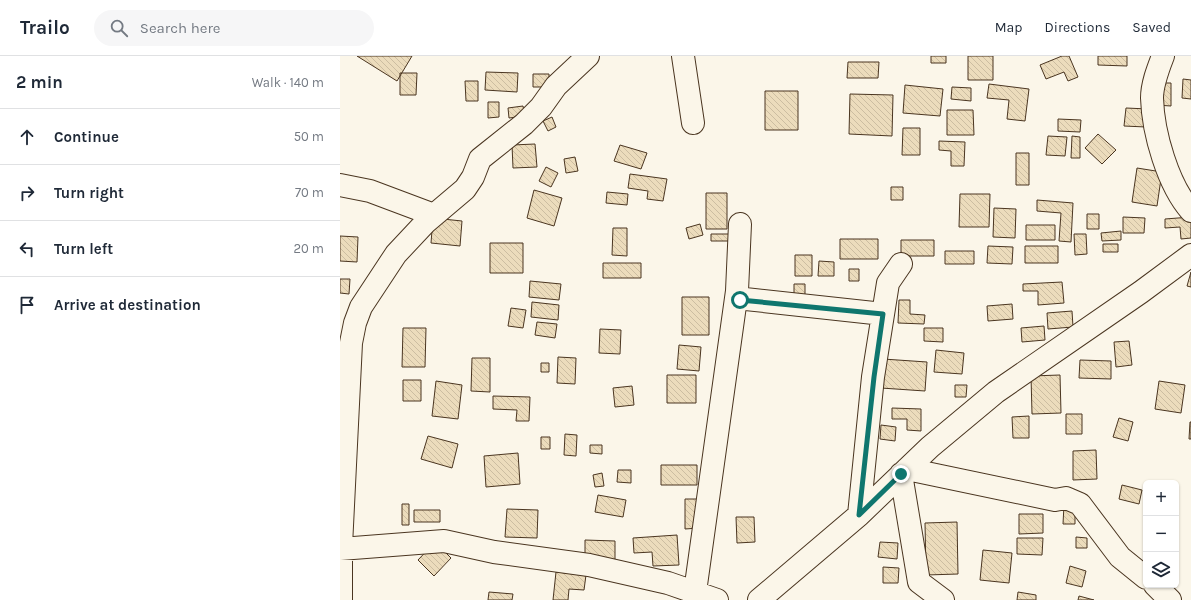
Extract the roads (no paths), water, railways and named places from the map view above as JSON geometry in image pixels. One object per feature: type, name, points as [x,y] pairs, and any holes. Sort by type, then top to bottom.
[{"type":"street","points":[[341,600],[341,549],[351,343],[355,323],[361,307],[396,254],[434,215],[465,189],[473,177],[480,160],[524,124],[541,107],[556,86],[588,56]]},
{"type":"street","points":[[683,56],[693,123]]},
{"type":"street","points":[[1163,56],[1155,80],[1152,97],[1156,126],[1164,159],[1182,201],[1191,211]]},
{"type":"street","points":[[340,185],[370,191],[434,215]]},
{"type":"street","points":[[695,592],[736,298],[740,224]]},
{"type":"street","points":[[759,600],[859,515],[930,447],[996,392],[1141,292],[1191,255]]},
{"type":"street","points":[[859,515],[874,377],[888,283],[901,264]]},
{"type":"street","points":[[736,298],[883,314]]},
{"type":"street","points":[[904,472],[1055,500],[1066,498],[1080,504],[1120,558],[1143,576]]},
{"type":"street","points":[[904,472],[919,582],[943,600]]},
{"type":"street","points":[[341,549],[444,541],[494,552],[589,566],[668,583],[717,600]]},
{"type":"street","points":[[1158,588],[1170,600]]}]
